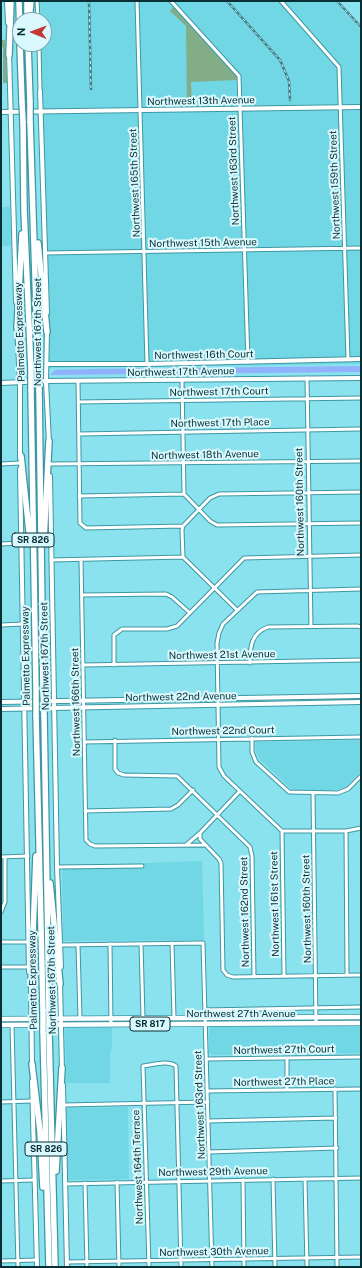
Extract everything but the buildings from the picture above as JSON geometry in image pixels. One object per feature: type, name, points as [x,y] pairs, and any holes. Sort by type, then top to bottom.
[{"type":"highway","points":[[9,55],[11,1]]},
{"type":"highway","points":[[19,1],[19,12]]},
{"type":"highway","points":[[26,1],[27,12]]},
{"type":"highway","points":[[29,12],[31,1]]},
{"type":"highway","name":"Palmetto Expressway","points":[[20,52],[24,210],[31,370],[36,715],[46,1011]]},
{"type":"highway","name":"Palmetto Expressway","points":[[28,52],[39,390],[47,857],[46,1031],[49,1267]]},
{"type":"highway","points":[[17,328],[24,210]]},
{"type":"highway","points":[[34,224],[37,236],[47,332]]},
{"type":"highway","points":[[41,567],[44,542],[49,441]]},
{"type":"highway","points":[[21,456],[34,591]]},
{"type":"highway","points":[[31,985],[39,828]]},
{"type":"highway","points":[[47,857],[60,984]]},
{"type":"highway","name":"Palmetto Expressway","points":[[46,1031],[54,1195],[55,1267]]},
{"type":"highway","points":[[32,1064],[40,1131],[44,1202],[48,1223]]},
{"type":"highway","points":[[54,1195],[62,1068]]},
{"type":"main road","points":[[247,1017],[247,1023]]},
{"type":"main road","name":"Northwest 27th Avenue","points":[[1,1025],[32,1024],[80,1018],[361,1017]]},
{"type":"main road","name":"Northwest 27th Avenue","points":[[1,1019],[32,1018],[111,1024],[361,1023]]},
{"type":"street","name":"Northwest 167th Street","points":[[7,1],[20,382],[20,463],[29,967],[32,1018],[32,1101],[37,1267]]},
{"type":"street","points":[[37,1],[38,12]]},
{"type":"street","name":"Northwest 165th Street","points":[[137,1],[147,364]]},
{"type":"street","name":"Northwest 163rd Street","points":[[171,1],[239,76],[248,362]]},
{"type":"street","name":"Northwest 159th Street","points":[[281,1],[339,67],[348,359]]},
{"type":"street","name":"Northwest 167th Street","points":[[40,52],[47,332],[46,381],[50,464],[57,867],[67,1265]]},
{"type":"street","name":"Northwest 13th Avenue","points":[[1,112],[361,107]]},
{"type":"street","name":"Northwest 15th Avenue","points":[[45,252],[144,252],[361,248]]},
{"type":"street","name":"Northwest 16th Court","points":[[47,364],[147,364],[361,359]]},
{"type":"street","name":"Northwest 160th Street","points":[[307,378],[310,627]]},
{"type":"street","name":"Northwest 17th Avenue","points":[[1,383],[46,381],[182,381],[361,378]]},
{"type":"street","points":[[78,381],[80,523],[86,528],[184,526]]},
{"type":"street","points":[[182,381],[184,494],[210,521],[217,525],[361,523]]},
{"type":"street","name":"Northwest 17th Court","points":[[78,402],[361,398]]},
{"type":"street","name":"Northwest 17th Place","points":[[78,434],[361,429]]},
{"type":"street","name":"Northwest 18th Avenue","points":[[50,464],[361,460]]},
{"type":"street","points":[[1,464],[20,463]]},
{"type":"street","points":[[237,610],[183,557],[182,530],[210,498],[219,494],[361,492]]},
{"type":"street","points":[[80,496],[184,494]]},
{"type":"street","points":[[1,544],[22,543]]},
{"type":"street","points":[[114,665],[114,635],[122,629],[171,628],[177,626],[240,561],[246,557],[361,555]]},
{"type":"street","points":[[51,560],[183,557]]},
{"type":"street","name":"Northwest 166th Street","points":[[81,560],[85,836],[88,842],[95,846],[191,844]]},
{"type":"street","points":[[361,589],[261,591],[252,595],[223,624],[219,632],[218,663],[221,772],[282,831],[346,831],[361,828]]},
{"type":"street","points":[[82,595],[166,594],[172,597],[190,613]]},
{"type":"street","points":[[1,625],[24,624]]},
{"type":"street","points":[[250,663],[251,643],[265,628],[361,628]]},
{"type":"street","name":"Northwest 21st Avenue","points":[[83,665],[361,660]]},
{"type":"street","name":"Northwest 22nd Avenue","points":[[1,702],[361,696]]},
{"type":"street","name":"Northwest 22nd Avenue","points":[[1,708],[361,702]]},
{"type":"street","name":"Northwest 22nd Court","points":[[84,742],[115,740],[361,737]]},
{"type":"street","points":[[252,738],[254,757],[284,789],[294,794],[344,792],[361,776]]},
{"type":"street","name":"Northwest 162nd Street","points":[[115,740],[115,769],[118,773],[124,775],[177,776],[248,844],[252,851],[254,976]]},
{"type":"street","points":[[85,811],[171,809],[193,790]]},
{"type":"street","points":[[205,845],[191,844],[240,791]]},
{"type":"street","name":"Northwest 160th Street","points":[[313,794],[316,1023]]},
{"type":"street","name":"Northwest 161st Street","points":[[282,831],[284,976]]},
{"type":"street","points":[[346,831],[347,975]]},
{"type":"street","points":[[200,833],[200,845]]},
{"type":"street","points":[[195,838],[201,840],[221,863],[223,970],[227,975],[361,975]]},
{"type":"street","points":[[1,912],[5,906],[6,887],[3,857],[28,856]]},
{"type":"street","points":[[57,867],[142,866]]},
{"type":"street","points":[[1,887],[6,887]]},
{"type":"street","points":[[1,942],[29,942]]},
{"type":"street","points":[[60,945],[172,943],[174,1018]]},
{"type":"street","name":"Northwest 163rd Street","points":[[172,943],[203,943],[212,1267]]},
{"type":"street","points":[[110,944],[111,1024]]},
{"type":"street","points":[[141,944],[143,1018]]},
{"type":"street","points":[[78,945],[80,1018]]},
{"type":"street","points":[[1,967],[29,967]]},
{"type":"street","name":"Northwest 27th Avenue","points":[[205,1010],[361,1007]]},
{"type":"street","points":[[12,1025],[18,1267]]},
{"type":"street","name":"Northwest 27th Court","points":[[207,1059],[361,1057]]},
{"type":"street","points":[[287,1058],[287,1089]]},
{"type":"street","name":"Northwest 164th Terrace","points":[[149,1267],[143,1066],[172,1064],[176,1066],[176,1102]]},
{"type":"street","points":[[335,1089],[337,1148],[337,1267]]},
{"type":"street","name":"Northwest 27th Place","points":[[208,1091],[361,1089]]},
{"type":"street","points":[[1,1102],[32,1101]]},
{"type":"street","points":[[176,1102],[180,1267]]},
{"type":"street","points":[[64,1105],[208,1102]]},
{"type":"street","points":[[208,1121],[336,1118]]},
{"type":"street","points":[[209,1152],[337,1148]]},
{"type":"street","name":"Northwest 29th Avenue","points":[[65,1184],[361,1178]]},
{"type":"street","points":[[272,1179],[275,1267]]},
{"type":"street","points":[[305,1179],[307,1267]]},
{"type":"street","points":[[1,1181],[35,1180]]},
{"type":"street","points":[[243,1180],[244,1267]]},
{"type":"street","points":[[117,1182],[118,1267]]},
{"type":"street","points":[[85,1183],[87,1267]]},
{"type":"street","name":"Northwest 30th Avenue","points":[[67,1265],[87,1262],[149,1260],[244,1260],[306,1257],[361,1257]]},
{"type":"street","points":[[1,1261],[37,1260]]},
{"type":"shaded area","points":[[40,1],[335,1],[361,30],[361,364],[43,368],[41,52],[52,52],[52,12],[41,12]]},
{"type":"shaded area","points":[[1,207],[10,207],[11,246],[1,246]]},
{"type":"shaded area","points":[[361,366],[361,372],[50,375],[55,370]]},
{"type":"shaded area","points":[[361,740],[361,771],[345,788],[339,790],[292,790],[260,760],[256,752],[255,744],[257,742]]},
{"type":"shaded area","points":[[202,861],[204,940],[63,941],[62,866]]},
{"type":"shaded area","points":[[358,1025],[361,1028],[361,1051],[359,1053],[213,1055],[209,1053],[209,1028],[211,1026]]},
{"type":"shaded area","points":[[112,1026],[110,1083],[66,1083],[65,1029],[67,1027]]},
{"type":"shaded area","points":[[128,1107],[129,1179],[68,1180],[66,1108]]},
{"type":"green space","points":[[173,7],[237,77],[237,80],[191,82],[192,105],[187,105],[186,26],[170,11]]},
{"type":"green space","points":[[1,40],[5,40],[7,83],[3,83],[3,47],[1,47]]},
{"type":"railway","points":[[89,1],[91,89]]},
{"type":"railway","points":[[227,1],[280,60],[289,81],[290,100]]},
{"type":"railway","points":[[337,1],[361,27]]}]
